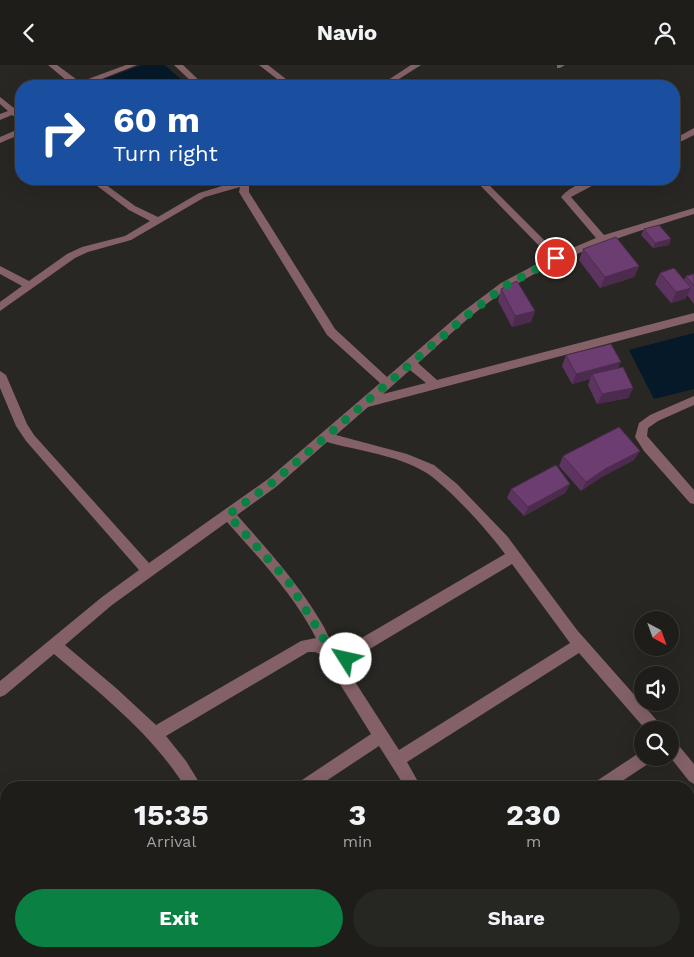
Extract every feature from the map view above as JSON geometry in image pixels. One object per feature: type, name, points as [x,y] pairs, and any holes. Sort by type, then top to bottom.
[{"type":"street","points":[[52,65],[71,80]]},
{"type":"street","points":[[94,80],[133,65]]},
{"type":"street","points":[[178,65],[194,80]]},
{"type":"street","points":[[263,65],[283,80]]},
{"type":"street","points":[[393,80],[417,65]]},
{"type":"street","points":[[0,99],[15,108]]},
{"type":"street","points":[[0,117],[15,111]]},
{"type":"street","points":[[680,139],[694,131]]},
{"type":"street","points":[[0,140],[15,134]]},
{"type":"street","points":[[100,185],[132,208],[159,221]]},
{"type":"street","points":[[0,307],[71,256],[85,249],[128,238],[202,195],[235,185]]},
{"type":"street","points":[[247,185],[244,192],[294,275],[332,332],[387,383]]},
{"type":"street","points":[[484,185],[556,258]]},
{"type":"street","points":[[587,185],[571,192],[566,197],[568,202],[602,239]]},
{"type":"street","points":[[0,690],[107,601],[272,483],[410,363],[505,286],[556,258],[602,239],[694,211]]},
{"type":"street","points":[[0,269],[29,286]]},
{"type":"street","points":[[363,404],[694,317]]},
{"type":"street","points":[[410,363],[436,385]]},
{"type":"street","points":[[0,375],[22,426],[30,438],[148,571]]},
{"type":"street","points":[[694,400],[654,417],[643,426],[641,437],[648,448],[694,499]]},
{"type":"street","points":[[325,437],[403,457],[430,469],[453,488],[502,540],[580,644],[648,721]]},
{"type":"street","points":[[228,515],[288,581],[328,649]]},
{"type":"street","points":[[410,781],[343,676],[342,666],[346,659],[358,648],[514,556]]},
{"type":"street","points":[[397,760],[580,644]]},
{"type":"street","points":[[54,645],[136,716],[185,772],[190,781]]},
{"type":"street","points":[[153,735],[306,646],[316,645],[346,659]]},
{"type":"street","points":[[313,781],[381,736]]},
{"type":"street","points":[[679,757],[694,776]]},
{"type":"street","points":[[609,781],[634,765]]},
{"type":"water","points":[[142,65],[165,65],[181,80],[101,80]]},
{"type":"water","points":[[694,333],[694,389],[654,399],[629,350]]},
{"type":"building","points":[[659,225],[671,239],[655,243],[644,229]]},
{"type":"building","points":[[616,237],[639,266],[605,277],[583,249]]},
{"type":"building","points":[[674,268],[691,288],[676,292],[660,273]]},
{"type":"building","points":[[694,274],[694,286],[686,276]]},
{"type":"building","points":[[517,281],[535,311],[515,316],[501,289]]},
{"type":"building","points":[[611,344],[621,362],[576,374],[566,355]]},
{"type":"building","points":[[623,367],[633,388],[602,394],[592,374]]},
{"type":"building","points":[[619,427],[640,451],[605,469],[586,482],[563,456]]},
{"type":"building","points":[[556,465],[570,484],[528,507],[511,489]]},
{"type":"route","points":[[346,659],[328,649],[288,581],[228,515],[272,483],[465,317],[505,286],[556,258]]}]
